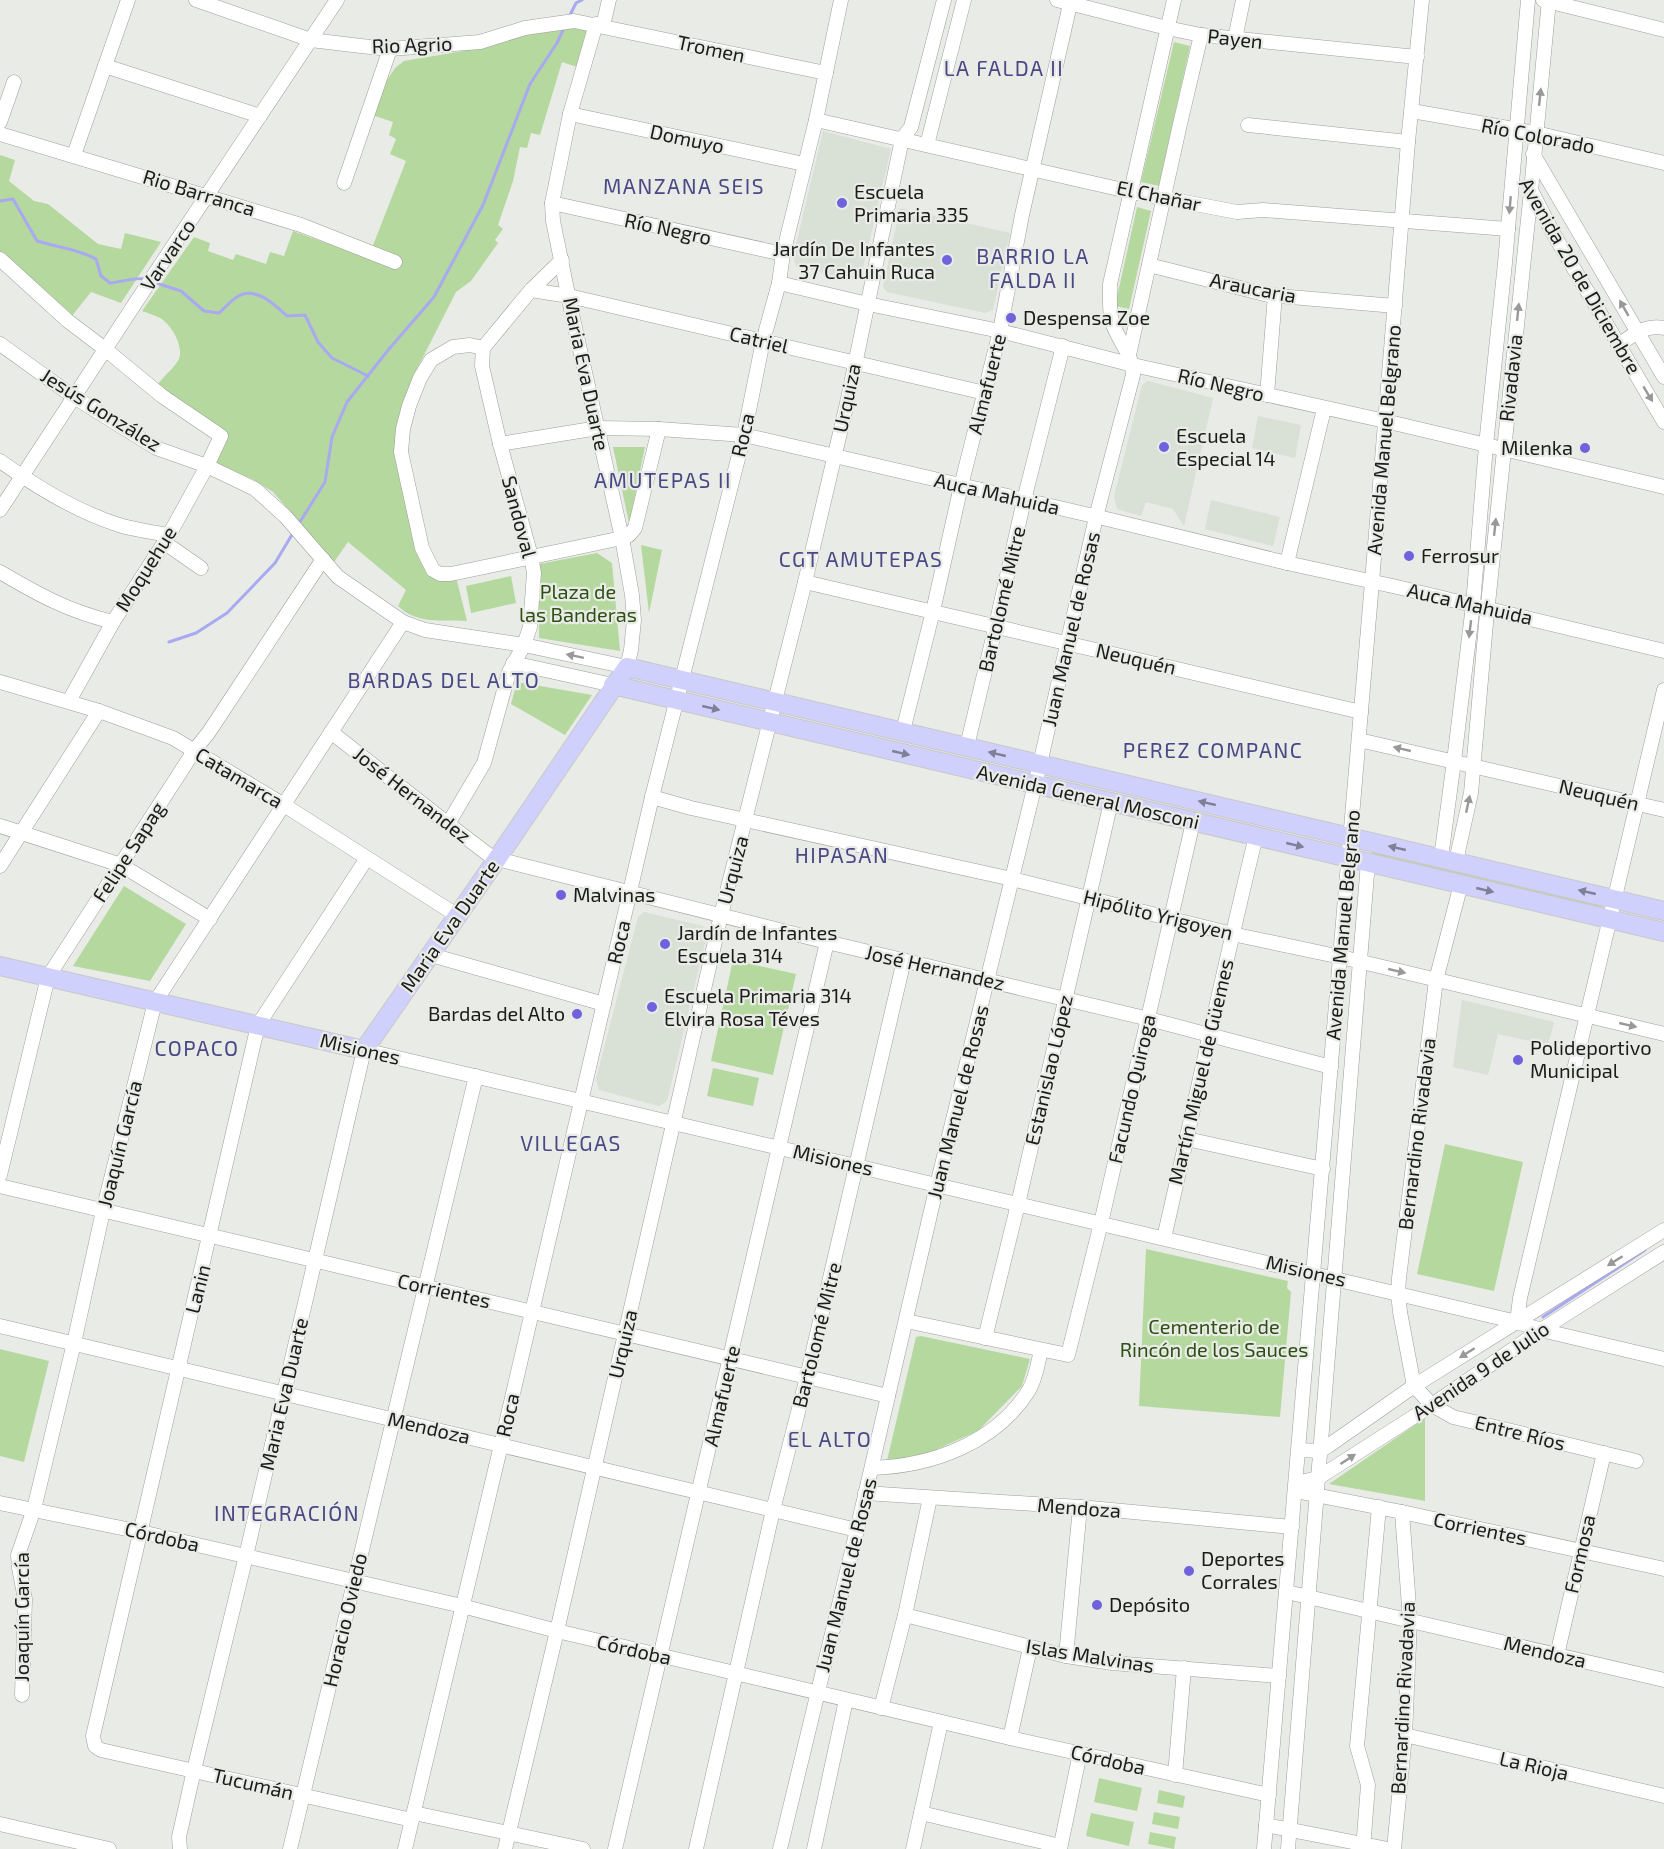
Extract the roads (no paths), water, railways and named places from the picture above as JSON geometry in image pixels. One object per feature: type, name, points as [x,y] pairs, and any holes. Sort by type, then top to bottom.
[{"type":"main road","name":"Avenida General Mosconi","points":[[627,666],[1664,911]]},
{"type":"main road","name":"Maria Eva Duarte","points":[[364,1050],[458,916],[627,666]]},
{"type":"main road","name":"Avenida General Mosconi","points":[[613,685],[1664,932]]},
{"type":"main road","name":"Misiones","points":[[0,966],[364,1050]]},
{"type":"street","points":[[74,155],[128,0]]},
{"type":"street","name":"Rio Agrio","points":[[196,0],[311,40],[390,49],[480,42],[525,28],[574,21],[600,25]]},
{"type":"street","name":"Varvarco","points":[[0,510],[337,0]]},
{"type":"street","name":"Maria Eva Duarte","points":[[609,0],[570,114],[552,203],[632,595],[634,620],[627,666]]},
{"type":"street","name":"Roca","points":[[405,1849],[652,797],[744,435],[763,341],[842,0]]},
{"type":"street","name":"Urquiza","points":[[505,1849],[721,915],[805,582],[868,304],[902,139],[911,127],[944,0]]},
{"type":"street","points":[[927,145],[964,0]]},
{"type":"street","points":[[1131,360],[1112,323],[1109,302],[1110,284],[1174,0]]},
{"type":"street","points":[[1235,39],[1243,0]]},
{"type":"street","name":"Avenida Manuel Belgrano","points":[[1264,1849],[1341,957],[1401,220],[1422,0]]},
{"type":"street","name":"Rivadavia","points":[[1449,860],[1454,761],[1473,605],[1528,0]]},
{"type":"street","points":[[1547,0],[1664,30]]},
{"type":"street","name":"Rivadavia","points":[[1449,860],[1471,793],[1487,608],[1532,191],[1547,0]]},
{"type":"street","name":"Payen","points":[[1066,1],[1201,35],[1417,57]]},
{"type":"street","name":"Almafuerte","points":[[903,732],[1000,331],[1066,1]]},
{"type":"street","name":"Tromen","points":[[600,25],[826,73]]},
{"type":"street","name":"Juan Manuel de Rosas","points":[[780,1849],[872,1468],[937,1185],[1041,764],[1096,517],[1132,375],[1131,360],[1149,265],[1201,35]]},
{"type":"street","points":[[344,183],[390,49]]},
{"type":"street","points":[[105,66],[260,116]]},
{"type":"street","points":[[0,122],[14,82]]},
{"type":"street","name":"Río Colorado","points":[[1412,111],[1536,133],[1664,163]]},
{"type":"street","name":"Domuyo","points":[[570,114],[804,164]]},
{"type":"street","name":"El Chañar","points":[[816,120],[1132,192],[1237,212],[1263,210],[1508,229]]},
{"type":"street","points":[[1248,125],[1408,142]]},
{"type":"street","name":"Rio Barranca","points":[[0,134],[301,225],[395,262]]},
{"type":"street","name":"Avenida 20 de Diciembre","points":[[1664,377],[1534,155],[1525,147],[1520,146],[1515,155],[1553,233],[1664,422]]},
{"type":"street","name":"Río Negro","points":[[552,203],[783,254]]},
{"type":"street","points":[[0,259],[68,321],[105,349]]},
{"type":"street","points":[[562,260],[531,290],[483,348],[470,345],[453,347],[431,360],[420,378],[403,429],[401,452],[422,548],[433,570],[440,574],[451,574],[629,535],[635,528],[659,429]]},
{"type":"street","name":"Araucaria","points":[[1149,265],[1268,295],[1395,306]]},
{"type":"street","name":"Río Negro","points":[[778,282],[868,304],[1131,360],[1324,409],[1385,421],[1664,487]]},
{"type":"street","name":"Catriel","points":[[531,290],[570,296],[985,393]]},
{"type":"street","points":[[1267,395],[1275,295]]},
{"type":"street","points":[[1618,345],[1638,332],[1653,326],[1664,328]]},
{"type":"street","name":"Jesús González","points":[[0,344],[74,397],[156,448],[207,466],[255,489],[285,516],[322,559]]},
{"type":"street","name":"Bartolomé Mitre","points":[[967,747],[1024,500],[1063,346]]},
{"type":"street","name":"Sandoval","points":[[448,824],[484,763],[513,663],[524,645],[532,613],[534,573],[531,556],[500,444],[482,366],[483,348]]},
{"type":"street","name":"Moquehue","points":[[69,700],[113,622],[167,539],[221,436],[162,396],[105,349]]},
{"type":"street","points":[[1287,563],[1324,409]]},
{"type":"street","name":"Auca Mahuida","points":[[500,444],[598,428],[659,429],[744,435],[1664,651]]},
{"type":"street","points":[[0,461],[22,477],[89,513],[120,526],[167,539],[201,568]]},
{"type":"street","name":"Avenida General Mosconi","points":[[322,559],[338,577],[403,622],[425,630],[524,645],[627,666]]},
{"type":"street","name":"Felipe Sapag","points":[[0,1175],[48,977],[322,559]]},
{"type":"street","points":[[0,572],[48,600],[84,615],[113,622]]},
{"type":"street","name":"Neuquén","points":[[805,582],[1361,712]]},
{"type":"street","name":"Joaquín García","points":[[22,1695],[25,1599],[18,1555],[34,1509],[103,1211],[155,1002],[403,622]]},
{"type":"street","name":"Avenida General Mosconi","points":[[513,663],[613,685]]},
{"type":"street","name":"Catamarca","points":[[0,683],[69,700],[173,738],[284,805],[458,916]]},
{"type":"street","points":[[1517,1322],[1520,1298],[1664,690]]},
{"type":"street","points":[[0,866],[99,711]]},
{"type":"street","name":"José Hernandez","points":[[331,732],[448,824],[497,859],[827,942],[1149,1019],[1331,1067]]},
{"type":"street","name":"Neuquén","points":[[1359,740],[1664,810]]},
{"type":"street","name":"Hipólito Yrigoyen","points":[[652,797],[691,808],[1012,879],[1232,934],[1341,957],[1664,1034]]},
{"type":"street","name":"Estanislao López","points":[[985,1338],[1111,802]]},
{"type":"street","name":"Facundo Quiroga","points":[[1041,1350],[1068,1355],[1149,1019],[1193,822]]},
{"type":"street","points":[[0,826],[121,865],[210,919]]},
{"type":"street","name":"Martín Miguel de Güemes","points":[[1164,1238],[1256,836]]},
{"type":"street","name":"Lanin","points":[[95,1746],[93,1736],[258,1025],[367,858]]},
{"type":"street","points":[[1288,1849],[1368,862]]},
{"type":"street","name":"Bernardino Rivadavia","points":[[1414,1386],[1401,1322],[1398,1293],[1436,980],[1461,884]]},
{"type":"street","name":"Almafuerte","points":[[615,1849],[827,942]]},
{"type":"street","points":[[431,955],[604,1004]]},
{"type":"street","name":"Bartolomé Mitre","points":[[696,1849],[773,1510],[807,1377],[904,960]]},
{"type":"street","name":"Maria Eva Duarte","points":[[180,1849],[180,1837],[194,1770],[364,1050]]},
{"type":"street","name":"Misiones","points":[[364,1050],[1314,1273],[1664,1359]]},
{"type":"street","name":"Horacio Oviedo","points":[[290,1849],[476,1076]]},
{"type":"street","points":[[1187,1139],[1323,1169]]},
{"type":"street","name":"Corrientes","points":[[0,1186],[888,1396]]},
{"type":"street","name":"Avenida 9 de Julio","points":[[1320,1451],[1414,1386],[1662,1235]]},
{"type":"street","name":"Avenida 9 de Julio","points":[[1296,1487],[1318,1478],[1432,1405],[1541,1330],[1664,1252]]},
{"type":"street","points":[[872,1468],[929,1460],[959,1449],[984,1436],[1016,1408],[1029,1389],[1034,1379],[1041,1350],[906,1321]]},
{"type":"street","name":"Mendoza","points":[[0,1326],[857,1530]]},
{"type":"street","name":"Entre Ríos","points":[[1414,1386],[1432,1405],[1453,1417],[1636,1461]]},
{"type":"street","points":[[1299,1450],[1320,1451]]},
{"type":"street","name":"Formosa","points":[[1557,1655],[1604,1453]]},
{"type":"street","name":"Corrientes","points":[[1296,1487],[1318,1495],[1664,1569]]},
{"type":"street","name":"Mendoza","points":[[865,1492],[1080,1507],[1292,1527]]},
{"type":"street","points":[[881,1708],[905,1615],[930,1498]]},
{"type":"street","name":"Córdoba","points":[[0,1503],[246,1556],[846,1700],[1269,1795]]},
{"type":"street","points":[[1066,1656],[1080,1507]]},
{"type":"street","points":[[1363,1847],[1368,1785],[1357,1746],[1379,1507]]},
{"type":"street","name":"Bernardino Rivadavia","points":[[1394,1849],[1405,1735],[1410,1620],[1402,1512]]},
{"type":"street","name":"Mendoza","points":[[1287,1592],[1664,1680]]},
{"type":"street","name":"Islas Malvinas","points":[[905,1615],[1066,1656],[1112,1663],[1279,1676]]},
{"type":"street","points":[[1010,1738],[1030,1648]]},
{"type":"street","points":[[1175,1775],[1184,1668]]},
{"type":"street","points":[[814,1849],[846,1700]]},
{"type":"street","points":[[913,1849],[941,1722]]},
{"type":"street","name":"La Rioja","points":[[1405,1735],[1664,1797]]},
{"type":"street","name":"Tucumán","points":[[95,1746],[101,1750],[304,1796],[509,1833],[583,1849]]},
{"type":"street","points":[[921,1813],[1060,1848],[1080,1753]]},
{"type":"street","points":[[0,1824],[69,1844],[109,1849]]},
{"type":"street","points":[[1266,1825],[1363,1847],[1388,1849]]},
{"type":"waterway","points":[[569,17],[576,3],[582,0]]},
{"type":"waterway","points":[[298,525],[325,482],[332,437],[347,402],[434,297],[483,205],[530,84],[557,43],[564,28]]},
{"type":"waterway","points":[[0,201],[13,199],[37,241],[74,250],[96,259],[101,276],[110,283],[144,279]]},
{"type":"waterway","points":[[156,283],[181,291],[204,311],[219,313],[232,300],[251,293],[264,298],[287,316],[305,315],[318,342],[332,358],[368,376]]},
{"type":"waterway","points":[[169,642],[196,633],[227,613],[275,563],[293,533]]},
{"type":"waterway","points":[[1543,1317],[1645,1250]]},
{"type":"place","name":"Escuela Primaria 335","points":[[842,203]]},
{"type":"place","name":"Jardín De Infantes 37 Cahuin Ruca","points":[[947,260]]},
{"type":"place","name":"Despensa Zoe","points":[[1011,318]]},
{"type":"place","name":"Escuela Especial 14","points":[[1164,447]]},
{"type":"place","name":"Milenka","points":[[1585,448]]},
{"type":"place","name":"Ferrosur","points":[[1409,556]]},
{"type":"place","name":"Malvinas","points":[[561,895]]},
{"type":"place","name":"Jardín de Infantes Escuela 314","points":[[665,944]]},
{"type":"place","name":"Escuela Primaria 314 Elvira Rosa Téves","points":[[652,1007]]},
{"type":"place","name":"Bardas del Alto","points":[[577,1014]]},
{"type":"place","name":"Polideportivo Municipal","points":[[1518,1060]]},
{"type":"place","name":"Deportes Corrales","points":[[1189,1571]]},
{"type":"place","name":"Depósito","points":[[1097,1605]]},
{"type":"district","name":"LA FALDA II","points":[[1004,69]]},
{"type":"district","name":"MANZANA SEIS","points":[[684,187]]},
{"type":"district","name":"BARRIO LA FALDA II","points":[[1033,269]]},
{"type":"district","name":"AMUTEPAS II","points":[[663,481]]},
{"type":"district","name":"CGT AMUTEPAS","points":[[861,560]]},
{"type":"district","name":"BARDAS DEL ALTO","points":[[444,681]]},
{"type":"district","name":"PEREZ COMPANC","points":[[1213,751]]},
{"type":"district","name":"HIPASAN","points":[[842,856]]},
{"type":"district","name":"COPACO","points":[[197,1049]]},
{"type":"district","name":"VILLEGAS","points":[[571,1144]]},
{"type":"district","name":"EL ALTO","points":[[830,1440]]},
{"type":"district","name":"INTEGRACIÓN","points":[[287,1514]]},
{"type":"park label","name":"Plaza de las Banderas","points":[[578,604]]},
{"type":"park label","name":"Cementerio de Rincón de los Sauces","points":[[1214,1338]]}]
